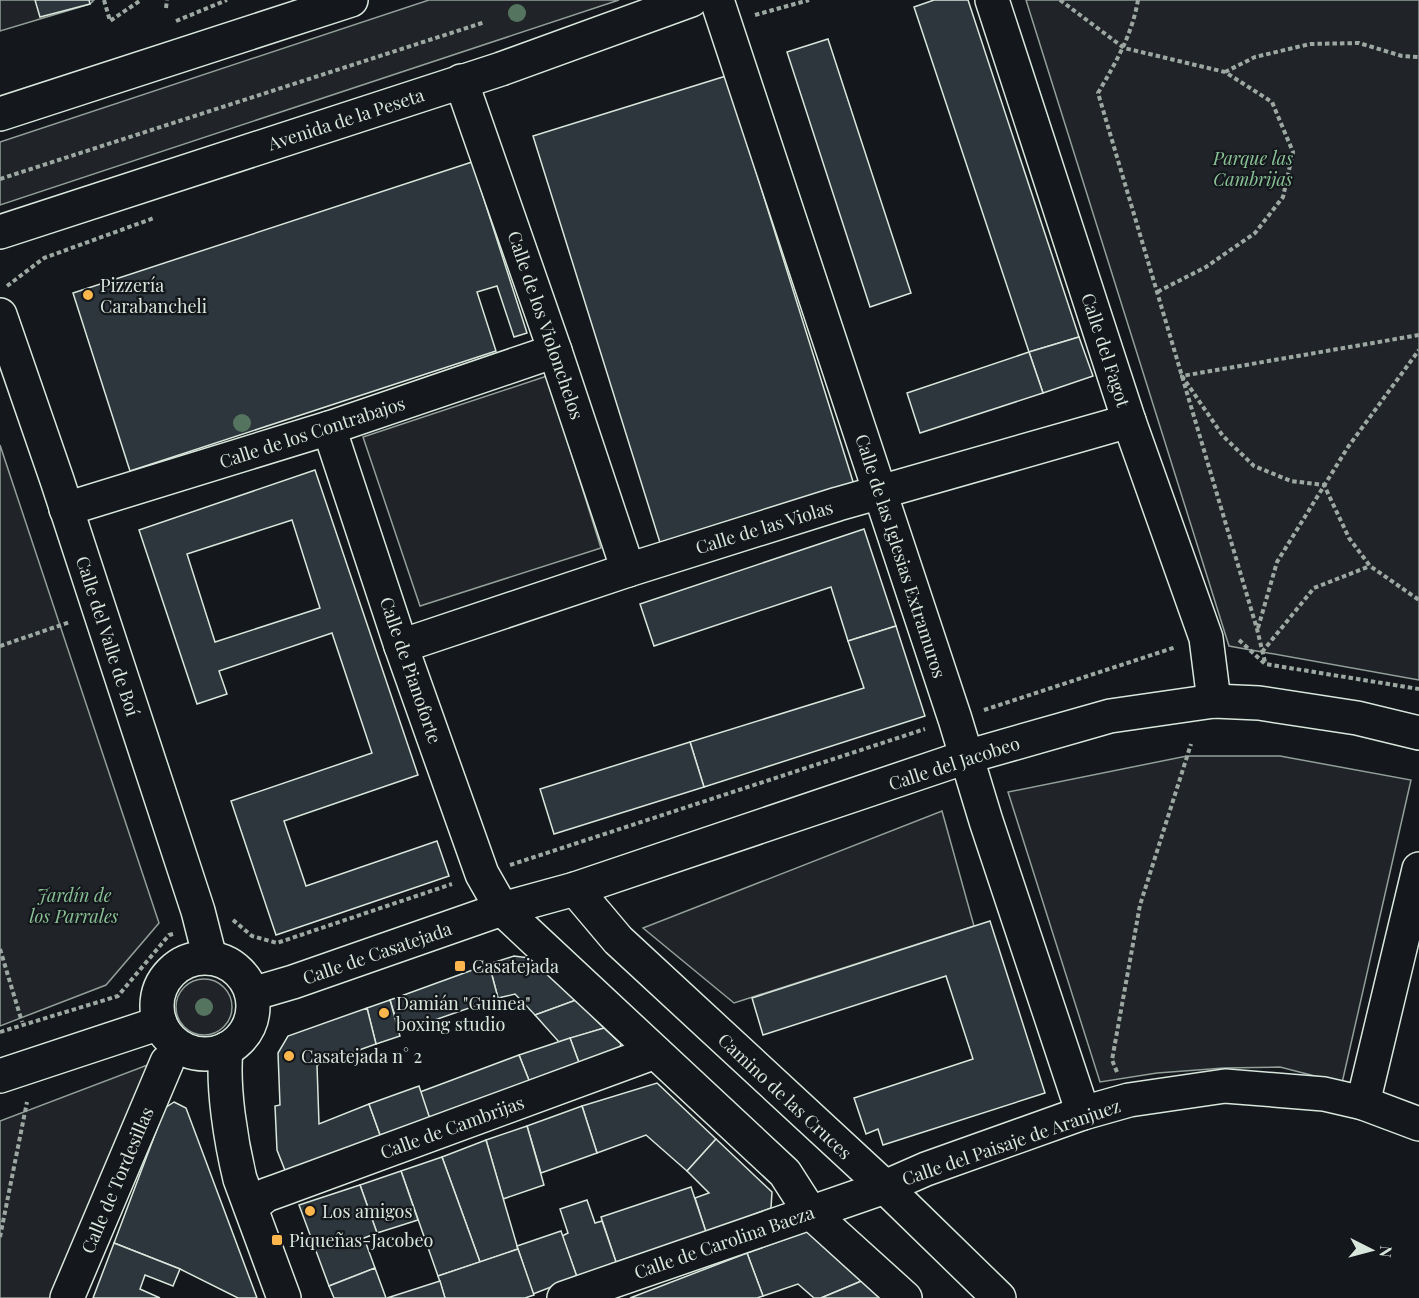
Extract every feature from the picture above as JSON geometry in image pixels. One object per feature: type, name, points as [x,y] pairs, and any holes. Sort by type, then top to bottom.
[{"type":"street","points":[[0,114],[351,0]]},
{"type":"street","name":"Avenida de la Peseta","points":[[0,232],[501,69],[691,0]]},
{"type":"street","name":"Calle de las Iglesias Extramuros","points":[[717,0],[1083,1113]]},
{"type":"street","name":"Calle del Fagot","points":[[992,0],[1130,421],[1206,638],[1214,701]]},
{"type":"street","name":"Calle de los Violonchelos","points":[[461,81],[628,570]]},
{"type":"street","name":"Calle del Valle de Boí","points":[[0,315],[200,917],[210,958]]},
{"type":"street","name":"Calle de los Contrabajos","points":[[66,509],[329,428],[555,351]]},
{"type":"street","name":"Calle de las Violas","points":[[401,646],[628,570],[880,491],[1130,421]]},
{"type":"street","name":"Calle de Pianoforte","points":[[329,428],[401,646],[482,874],[502,909]]},
{"type":"street","name":"Calle del Jacobeo","points":[[502,909],[575,889],[966,757],[1110,716],[1214,701],[1259,703],[1357,718],[1419,733]]},
{"type":"street","points":[[1363,1103],[1419,869]]},
{"type":"street","name":"Camino de las Cruces","points":[[575,889],[618,940],[885,1187],[999,1298]]},
{"type":"street","points":[[502,909],[784,1173],[810,1212],[905,1298]]},
{"type":"street","name":"Calle de Casatejada","points":[[252,994],[293,982],[502,909]]},
{"type":"street","points":[[210,958],[224,961],[237,969],[252,994],[253,1007],[249,1026],[237,1042],[226,1049],[203,1054],[183,1048],[174,1042],[160,1023],[158,1007],[160,991],[167,976],[179,966],[194,959],[210,958]]},
{"type":"street","points":[[0,1076],[160,1023]]},
{"type":"street","points":[[226,1049],[226,1081],[236,1160],[285,1298]]},
{"type":"street","name":"Calle de Cambrijas","points":[[251,1207],[266,1196],[280,1190],[655,1052]]},
{"type":"street","name":"Calle de Tordesillas","points":[[67,1298],[167,1062]]},
{"type":"street","name":"Calle del Paisaje de Aranjuez","points":[[885,1187],[926,1169],[1083,1113],[1129,1100],[1225,1086],[1324,1094],[1363,1103],[1419,1124]]},
{"type":"street","name":"Calle de Carolina Baeza","points":[[564,1298],[885,1187]]},
{"type":"path","points":[[104,0],[110,21],[141,0]]},
{"type":"path","points":[[166,8],[167,0]]},
{"type":"path","points":[[745,18],[809,0]]},
{"type":"path","points":[[1060,0],[1124,48],[1225,72],[1272,102],[1293,152],[1283,197],[1255,233],[1206,267],[1157,292]]},
{"type":"path","points":[[1138,0],[1134,21],[1124,48],[1098,93],[1257,629],[1265,664]]},
{"type":"path","points":[[0,179],[485,22]]},
{"type":"path","points":[[1225,72],[1255,57],[1310,44],[1359,43],[1402,56],[1419,57]]},
{"type":"path","points":[[1182,376],[1419,335]]},
{"type":"path","points":[[1257,629],[1277,562],[1348,447],[1419,350]]},
{"type":"path","points":[[1182,376],[1223,436],[1254,466],[1291,481],[1324,486]]},
{"type":"path","points":[[1324,486],[1349,538],[1370,566],[1419,600]]},
{"type":"path","points":[[1262,652],[1314,588],[1370,566]]},
{"type":"path","points":[[0,646],[71,622]]},
{"type":"path","points":[[1238,640],[1265,664],[1419,689]]},
{"type":"path","points":[[980,711],[1179,646]]},
{"type":"path","points":[[506,866],[935,726]]},
{"type":"path","points":[[1117,1072],[1112,1060],[1140,904],[1191,744]]},
{"type":"path","points":[[229,916],[252,936],[278,943],[454,884]]},
{"type":"path","points":[[0,1032],[118,996],[169,935],[176,932]]},
{"type":"path","points":[[0,949],[22,1022]]},
{"type":"path","points":[[0,1237],[27,1102]]},
{"type":"green space","points":[[0,0],[94,0],[90,4],[0,31]]},
{"type":"green space","points":[[429,0],[619,0],[0,205],[0,142]]},
{"type":"green space","name":"Parque las Cambrijas","points":[[1026,0],[1419,0],[1419,680],[1229,646]]},
{"type":"green space","points":[[547,376],[601,548],[420,606],[363,437]]},
{"type":"green space","name":"Jardín de los Parrales","points":[[0,445],[159,923],[106,985],[0,1026]]},
{"type":"green space","points":[[1187,756],[1280,756],[1411,780],[1342,1083],[1280,1067],[1157,1073],[1100,1082],[1008,792]]},
{"type":"green space","points":[[942,811],[974,926],[734,1003],[643,928]]},
{"type":"green space","points":[[204,979],[215,981],[224,987],[230,996],[232,1007],[230,1018],[224,1027],[215,1033],[204,1035],[193,1033],[184,1027],[178,1018],[176,1007],[178,996],[184,987],[193,981]]},
{"type":"green space","points":[[150,1064],[56,1298],[0,1298],[0,1121]]},
{"type":"building","points":[[35,0],[89,0],[90,4],[40,17]]},
{"type":"building","points":[[934,0],[968,0],[1079,337],[1029,352],[914,7]]},
{"type":"building","points":[[828,39],[911,293],[870,307],[787,52]]},
{"type":"building","points":[[726,76],[855,488],[662,549],[533,136]]},
{"type":"building","points":[[472,162],[527,333],[514,337],[497,286],[477,292],[496,351],[130,471],[73,293]]},
{"type":"building","points":[[1079,337],[1093,376],[1043,393],[1029,352]]},
{"type":"building","points":[[1029,352],[1043,393],[920,433],[907,393]]},
{"type":"building","points":[[315,470],[418,775],[284,821],[306,886],[437,841],[449,876],[276,935],[231,801],[372,753],[332,633],[219,671],[227,694],[197,704],[139,530]],"holes":[[[292,520],[320,608],[215,642],[187,554]]]},
{"type":"building","points":[[864,529],[896,626],[848,641],[831,587],[654,646],[640,604]]},
{"type":"building","points":[[896,626],[925,716],[704,787],[690,742],[864,688],[848,641]]},
{"type":"building","points":[[690,742],[704,787],[554,834],[540,789]]},
{"type":"building","points":[[990,921],[1045,1093],[883,1145],[878,1129],[866,1134],[854,1098],[973,1059],[946,976],[763,1035],[752,998]]},
{"type":"building","points":[[514,956],[537,959],[576,1000],[535,1015],[515,994],[498,998],[489,964]]},
{"type":"building","points":[[489,964],[498,998],[400,1032],[390,1000]]},
{"type":"building","points":[[390,1000],[400,1036],[376,1044],[367,1008]]},
{"type":"building","points":[[576,1000],[604,1028],[559,1042],[535,1015]]},
{"type":"building","points":[[367,1008],[376,1044],[317,1065],[319,1124],[369,1104],[383,1143],[288,1178],[277,1150],[275,1106],[280,1105],[278,1053],[288,1036]]},
{"type":"building","points":[[604,1028],[621,1044],[615,1059],[582,1071],[570,1038]]},
{"type":"building","points":[[570,1038],[582,1071],[532,1088],[519,1055]]},
{"type":"building","points":[[519,1055],[532,1088],[432,1125],[420,1092]]},
{"type":"building","points":[[657,1083],[716,1139],[687,1171],[646,1135],[597,1153],[582,1106]]},
{"type":"building","points":[[419,1086],[432,1125],[383,1143],[369,1104]]},
{"type":"building","points":[[174,1102],[186,1108],[257,1298],[238,1298],[180,1269],[114,1243],[165,1108]]},
{"type":"building","points":[[582,1106],[597,1153],[541,1173],[527,1126]]},
{"type":"building","points":[[527,1126],[544,1185],[503,1199],[486,1140]]},
{"type":"building","points":[[716,1139],[772,1192],[771,1208],[706,1232],[695,1198],[709,1193],[687,1171]]},
{"type":"building","points":[[486,1140],[518,1249],[480,1262],[442,1157]]},
{"type":"building","points":[[442,1157],[480,1262],[438,1276],[401,1171]]},
{"type":"building","points":[[401,1171],[418,1220],[377,1233],[360,1185]]},
{"type":"building","points":[[360,1185],[377,1233],[364,1238],[375,1268],[329,1286],[299,1205]]},
{"type":"building","points":[[691,1187],[706,1232],[616,1262],[601,1217]]},
{"type":"building","points":[[587,1200],[595,1223],[602,1221],[616,1262],[577,1277],[562,1236],[568,1233],[560,1209]]},
{"type":"building","points":[[814,1229],[864,1280],[821,1298],[814,1298],[798,1284],[763,1296],[747,1253]]},
{"type":"building","points":[[561,1231],[577,1277],[533,1294],[517,1246]]},
{"type":"building","points":[[114,1243],[180,1269],[173,1286],[145,1275],[140,1289],[160,1298],[93,1298]]},
{"type":"building","points":[[518,1249],[534,1295],[525,1298],[445,1298],[438,1276]]},
{"type":"building","points":[[747,1253],[763,1296],[757,1298],[630,1298]]},
{"type":"building","points":[[375,1268],[386,1298],[334,1298],[329,1286]]},
{"type":"building","points":[[864,1280],[884,1298],[821,1298]]},
{"type":"building","points":[[440,1281],[445,1298],[387,1298]]},
{"type":"place","name":"Pizzería Carabancheli","points":[[88,295]]},
{"type":"place","name":"Casatejada","points":[[460,966]]},
{"type":"place","name":"Damián \"Guinea\" boxing studio","points":[[384,1013]]},
{"type":"place","name":"Casatejada n° 2","points":[[289,1056]]},
{"type":"place","name":"Los amigos","points":[[310,1211]]},
{"type":"place","name":"Piqueñas-Jacobeo","points":[[277,1240]]}]
